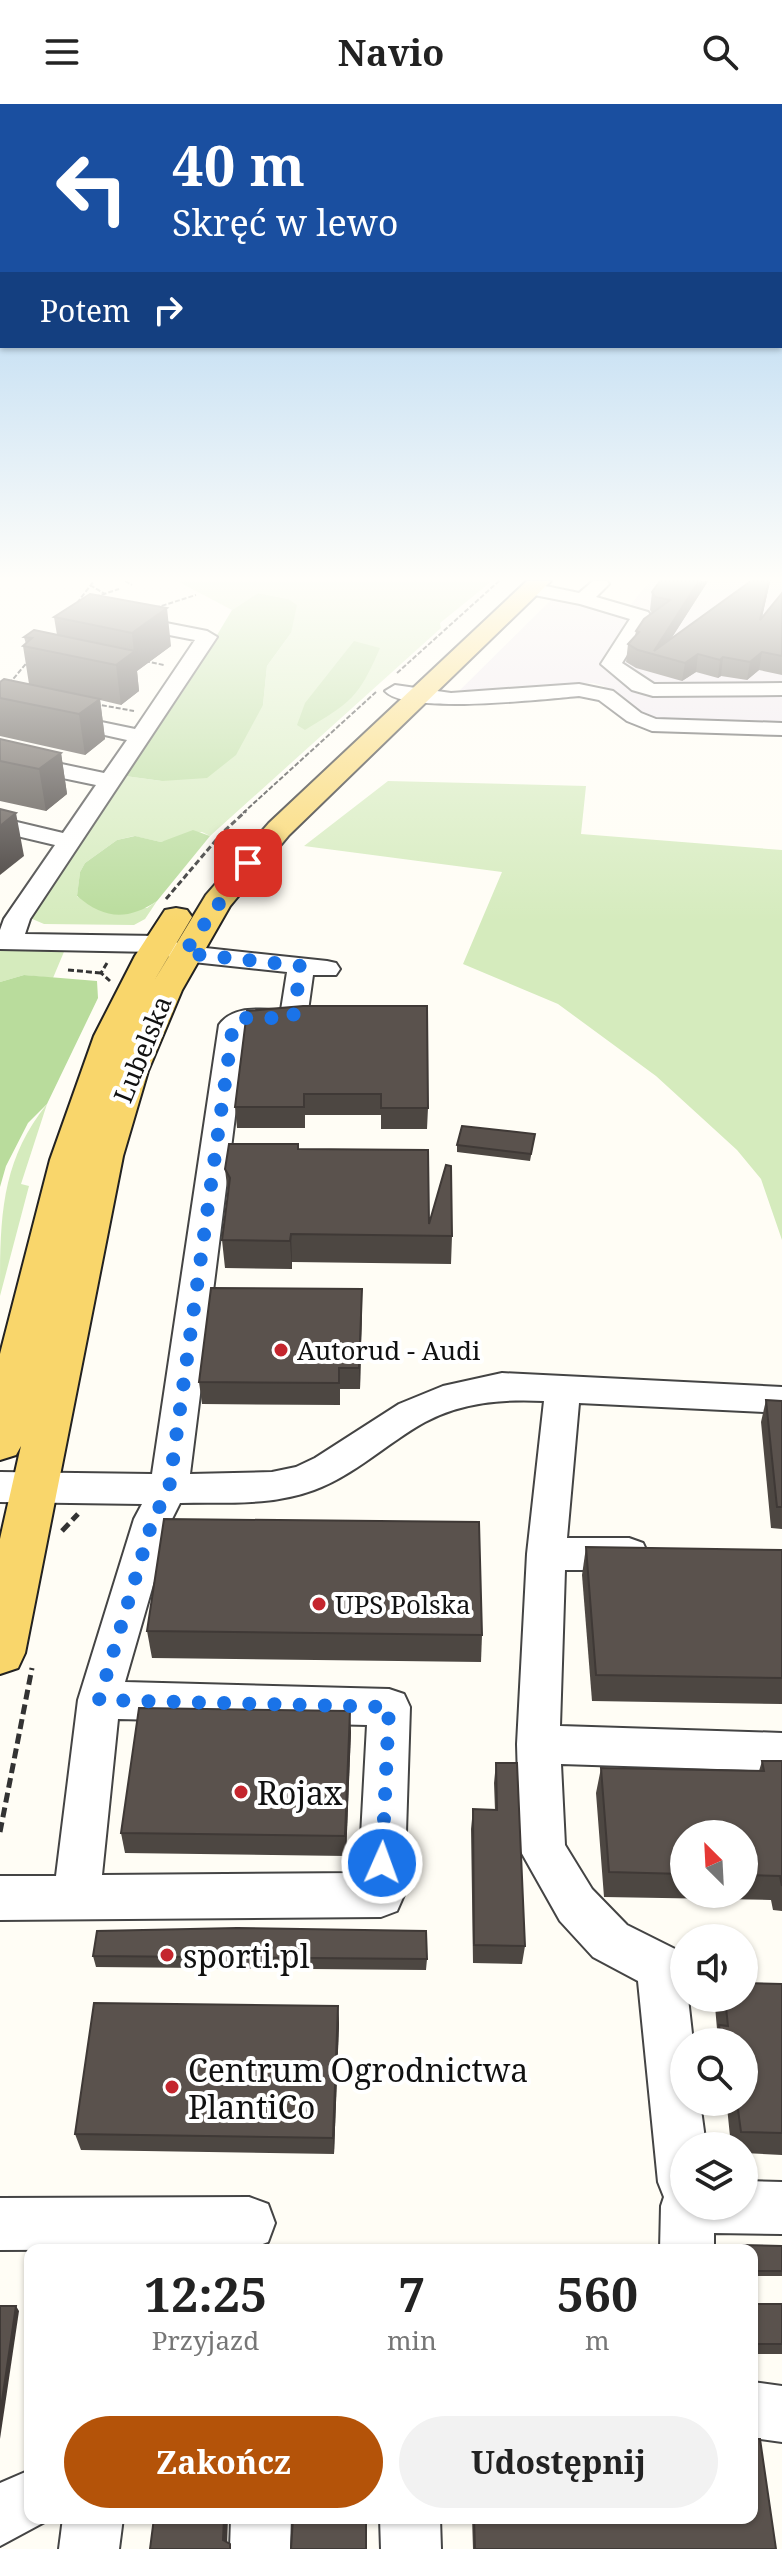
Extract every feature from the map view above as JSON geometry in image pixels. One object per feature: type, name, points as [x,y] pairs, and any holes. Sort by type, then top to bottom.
[{"type":"main road","name":"Lubelska","points":[[0,1443],[80,1188],[104,1156],[130,1071],[153,1013],[162,953],[228,850],[389,695]]},
{"type":"main road","name":"Lubelska","points":[[0,1653],[17,1488],[80,1188]]},
{"type":"street","points":[[76,1899],[99,1700],[153,1519],[169,1489],[233,1025],[244,1018],[293,1018],[314,968],[4,941],[12,907],[69,841],[159,695]]},
{"type":"street","points":[[445,695],[465,698],[506,695]]},
{"type":"street","points":[[606,695],[634,717],[652,725],[782,729]]},
{"type":"street","points":[[465,698],[474,706],[548,706]]},
{"type":"street","points":[[34,714],[138,724]]},
{"type":"street","points":[[0,758],[108,781]]},
{"type":"street","points":[[0,825],[69,841]]},
{"type":"street","points":[[71,964],[162,953]]},
{"type":"street","points":[[17,1488],[272,1487],[304,1479],[350,1456],[412,1413],[443,1399],[502,1386],[782,1400]]},
{"type":"street","points":[[563,1389],[546,1554],[538,1744],[543,1850],[576,1905],[610,1941],[660,1967],[678,2132]]},
{"type":"street","points":[[546,1554],[672,1555]]},
{"type":"street","points":[[0,1898],[381,1895],[389,1707],[99,1700]]},
{"type":"street","points":[[538,1744],[782,1752]]},
{"type":"street","points":[[758,2207],[782,2208]]},
{"type":"street","points":[[687,2220],[687,2244]]},
{"type":"street","points":[[0,2224],[249,2223]]},
{"type":"street","points":[[758,2411],[782,2414]]},
{"type":"street","points":[[0,2516],[24,2502]]},
{"type":"street","points":[[89,2549],[92,2524]]},
{"type":"street","points":[[260,2549],[261,2524]]},
{"type":"street","points":[[410,2524],[411,2549]]},
{"type":"path","points":[[160,907],[222,833],[388,695]]},
{"type":"path","points":[[87,708],[93,704],[138,724]]},
{"type":"path","points":[[71,964],[101,973]]},
{"type":"shaded area","points":[[611,695],[782,695],[782,723],[660,721],[640,714]]},
{"type":"green space","points":[[180,695],[264,695],[263,705],[236,755],[207,778],[162,781],[125,776]]},
{"type":"green space","points":[[264,695],[366,695],[210,836],[202,832],[161,842],[134,836],[117,840],[85,863],[80,872],[77,897],[147,908],[157,901],[145,919],[134,925],[44,924],[30,918],[125,776],[162,781],[263,705]]},
{"type":"green space","points":[[311,695],[354,695],[305,730],[297,725]]},
{"type":"green space","points":[[388,781],[586,786],[581,834],[782,850],[782,1240],[761,1179],[737,1150],[656,1076],[558,1004],[463,964],[502,872],[304,846]]},
{"type":"green space","points":[[193,830],[210,836],[157,901],[136,912],[116,915],[97,909],[77,896],[80,872],[85,863],[117,840],[135,836],[161,842]]},
{"type":"green space","points":[[0,946],[66,947],[53,978],[24,975],[0,982]]},
{"type":"green space","points":[[24,975],[97,981],[98,998],[47,1104],[28,1123],[6,1166],[0,1187],[0,982]]},
{"type":"green space","points":[[47,1104],[21,1184],[29,1186],[0,1296],[2,1217],[11,1170],[31,1126]]},
{"type":"building","points":[[0,695],[81,695],[100,699],[79,714],[0,698]]},
{"type":"building","points":[[0,739],[61,753],[39,769],[0,761]]},
{"type":"building","points":[[0,809],[16,813],[0,826]]},
{"type":"building","points":[[303,1006],[427,1006],[428,1108],[381,1108],[381,1094],[304,1094],[304,1107],[235,1107],[247,1011]]},
{"type":"building","points":[[462,1126],[535,1134],[531,1154],[457,1145]]},
{"type":"building","points":[[229,1144],[298,1144],[298,1149],[428,1150],[429,1224],[446,1165],[451,1166],[452,1236],[291,1234],[290,1241],[222,1240],[230,1178],[225,1169]]},
{"type":"building","name":"Autorud - Audi","points":[[211,1288],[362,1289],[359,1368],[339,1368],[339,1383],[199,1382]]},
{"type":"building","points":[[766,1400],[782,1401],[782,1507],[777,1507]]},
{"type":"building","name":"UPS Polska","points":[[164,1519],[479,1522],[482,1635],[147,1631]]},
{"type":"building","points":[[586,1547],[782,1550],[782,1678],[596,1675]]},
{"type":"building","name":"Rojax","points":[[139,1708],[350,1711],[345,1836],[121,1833]]},
{"type":"building","points":[[762,1761],[782,1761],[782,1886],[780,1876],[758,1875],[758,1820],[670,1820],[670,1874],[609,1872],[601,1768],[764,1771]]},
{"type":"building","points":[[496,1763],[517,1763],[525,1946],[474,1945],[473,1809],[497,1810]]},
{"type":"building","points":[[237,1928],[426,1931],[427,1959],[93,1956],[97,1931]]},
{"type":"building","points":[[758,1983],[782,1984],[782,2133],[741,2132],[739,2116],[758,2116],[758,2028],[719,2028],[719,2025],[728,2026],[726,2012],[758,2012]]},
{"type":"building","points":[[94,2003],[338,2006],[333,2138],[75,2134]]},
{"type":"building","points":[[758,2245],[782,2246],[782,2271],[758,2271]]},
{"type":"building","points":[[758,2304],[782,2304],[782,2344],[758,2344]]},
{"type":"building","points":[[0,2306],[16,2306],[0,2414]]},
{"type":"building","points":[[760,2439],[776,2549],[475,2549],[474,2524],[758,2524]]},
{"type":"building","points":[[153,2524],[224,2524],[223,2540],[230,2544],[230,2549],[150,2549]]},
{"type":"building","points":[[293,2524],[366,2524],[366,2549],[291,2549]]},
{"type":"place","name":"Autorud - Audi","points":[[281,1350]]},
{"type":"place","name":"UPS Polska","points":[[319,1604]]},
{"type":"place","name":"Rojax","points":[[241,1792]]},
{"type":"place","name":"sporti.pl","points":[[167,1955]]},
{"type":"place","name":"Centrum Ogrodnictwa PlantiCo","points":[[172,2087]]},
{"type":"route","points":[[248,863],[217,902],[184,953],[301,966],[293,1018],[244,1018],[233,1025],[169,1489],[153,1519],[99,1700],[389,1707],[382,1863]]}]
